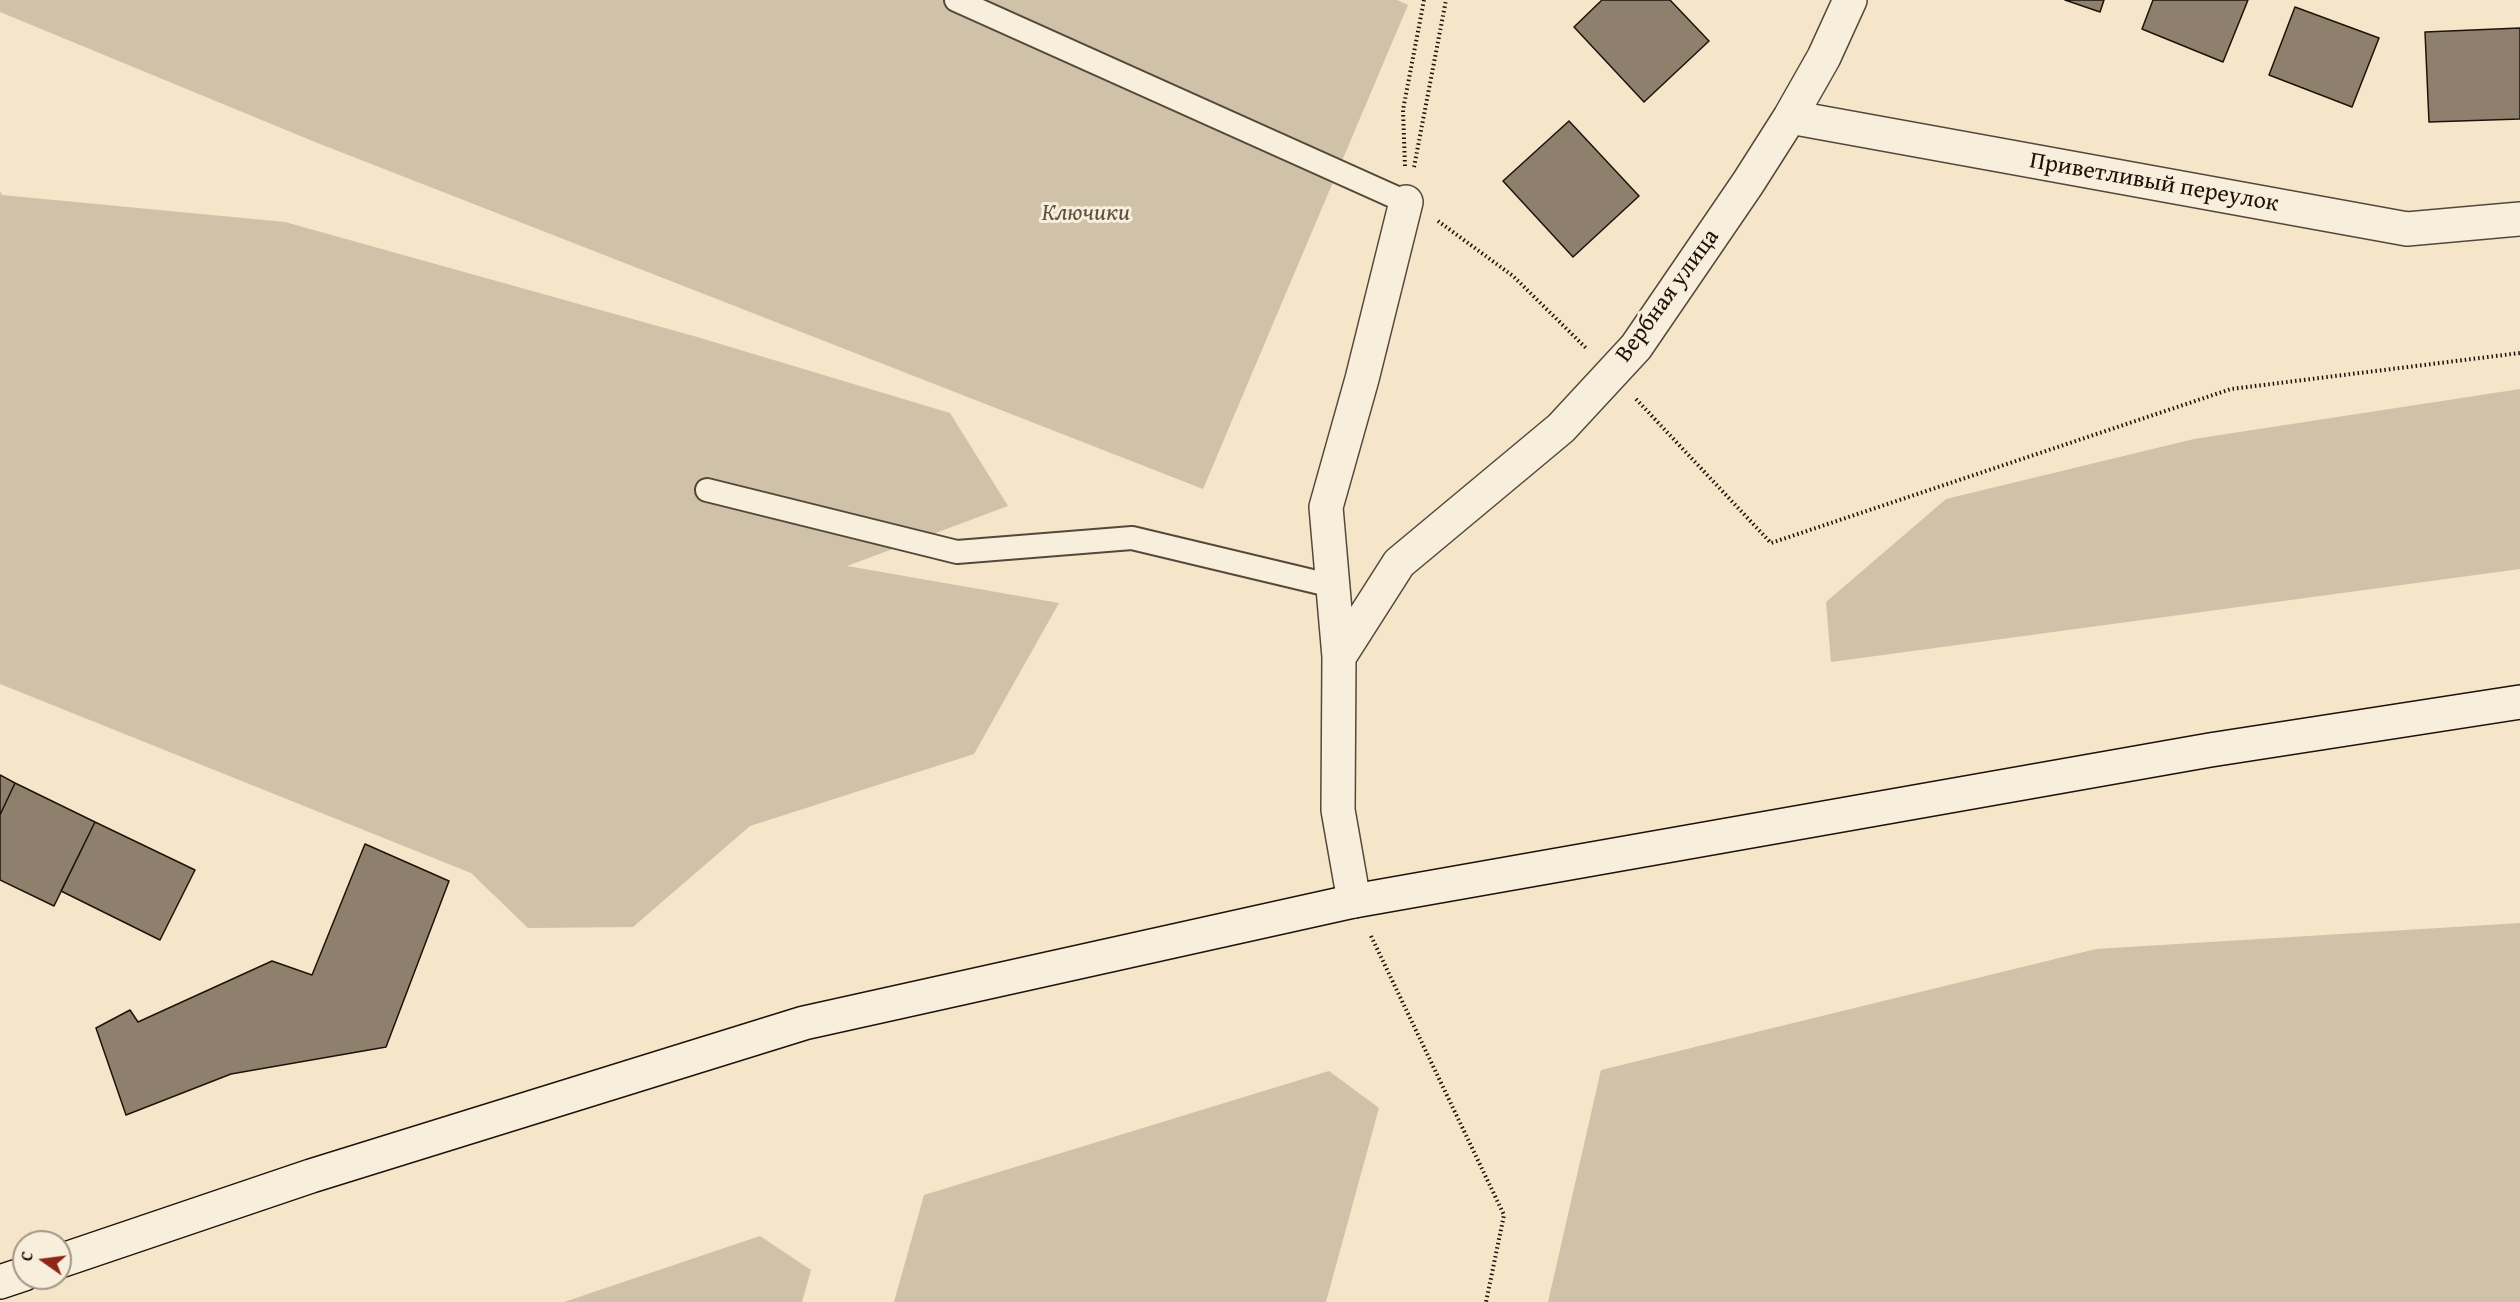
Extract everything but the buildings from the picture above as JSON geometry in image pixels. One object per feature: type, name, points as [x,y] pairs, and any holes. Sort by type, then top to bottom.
[{"type":"main road","name":"Вербная улица","points":[[1339,657],[1400,563],[1561,428],[1636,347],[1748,183],[1790,117],[1824,57],[1850,0]]},
{"type":"main road","name":"Приветливый переулок","points":[[1790,117],[2407,229],[2520,219]]},
{"type":"main road","points":[[1354,902],[1338,810],[1339,657],[1326,507],[1362,379],[1406,202]]},
{"type":"main road","points":[[72,1257],[311,1176],[804,1023],[1354,902],[2210,750],[2520,702]]},
{"type":"lane","points":[[956,0],[1406,202]]},
{"type":"lane","points":[[708,490],[957,552],[1132,538],[1332,586]]},
{"type":"path","points":[[1406,202],[1403,110],[1424,0]]},
{"type":"path","points":[[1406,202],[1446,0]]},
{"type":"path","points":[[1406,202],[1445,225],[1513,276],[1612,373],[1771,543],[2232,388],[2520,353]]},
{"type":"path","points":[[1354,902],[1504,1215],[1486,1302]]},
{"type":"green space","name":"Ключики","points":[[0,0],[1397,0],[1408,5],[1203,489],[315,142],[0,12]]},
{"type":"green space","points":[[0,191],[2,195],[285,222],[697,337],[950,413],[1008,506],[847,566],[1059,603],[974,754],[750,826],[633,927],[528,928],[471,873],[0,684]]},
{"type":"green space","points":[[2520,389],[2520,569],[1831,662],[1826,602],[1946,499],[2194,439]]},
{"type":"green space","points":[[2520,923],[2520,1302],[1548,1302],[1601,1070],[2096,949]]},
{"type":"green space","points":[[1329,1071],[1379,1108],[1326,1302],[894,1302],[924,1195]]},
{"type":"green space","points":[[760,1236],[811,1270],[802,1302],[564,1302]]}]
